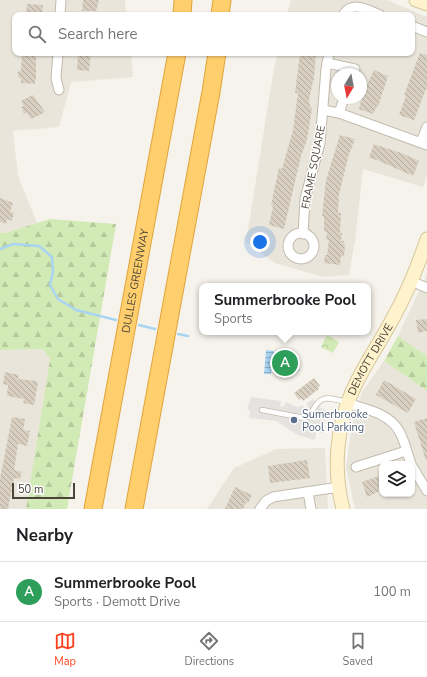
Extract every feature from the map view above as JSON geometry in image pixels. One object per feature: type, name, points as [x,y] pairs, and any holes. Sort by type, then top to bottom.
[{"type":"highway","points":[[182,12],[183,0]]},
{"type":"highway","points":[[220,12],[222,0]]},
{"type":"highway","name":"DULLES GREENWAY","points":[[93,509],[176,56]]},
{"type":"highway","points":[[134,509],[216,56]]},
{"type":"street","points":[[60,12],[61,0]]},
{"type":"street","points":[[416,0],[427,4]]},
{"type":"street","points":[[346,12],[350,7],[356,6],[372,12]]},
{"type":"street","points":[[415,27],[427,32]]},
{"type":"street","points":[[58,56],[56,78],[59,90]]},
{"type":"street","name":"FRAME SQUARE","points":[[303,234],[305,199],[320,143],[328,56]]},
{"type":"street","points":[[327,63],[350,68]]},
{"type":"street","points":[[339,112],[342,104]]},
{"type":"street","points":[[323,110],[339,112],[424,144],[427,127]]},
{"type":"street","name":"DEMOTT DRIVE","points":[[343,509],[339,487],[338,452],[342,423],[347,403],[357,380],[394,317],[411,281],[427,240]]},
{"type":"street","points":[[411,281],[427,288]]},
{"type":"street","points":[[347,403],[381,414],[390,420],[400,432],[410,461]]},
{"type":"street","points":[[356,467],[406,451]]},
{"type":"street","points":[[415,472],[427,491]]},
{"type":"street","points":[[260,509],[266,501],[273,497],[339,487]]},
{"type":"street","points":[[308,492],[311,509]]},
{"type":"lane","points":[[262,410],[304,418],[310,416],[316,403],[321,399],[327,397],[347,403]]},
{"type":"shaded area","points":[[0,0],[125,0],[126,12],[12,12],[12,56],[131,56],[133,77],[71,82],[59,127],[13,131],[18,176],[37,223],[5,233],[0,233]]},
{"type":"shaded area","points":[[291,0],[387,0],[427,17],[427,176],[423,187],[363,169],[355,241],[349,275],[323,277],[275,263],[246,242],[277,56],[415,56],[415,12],[288,12]]},
{"type":"shaded area","points":[[427,274],[427,356],[398,336]]},
{"type":"shaded area","points":[[43,349],[50,359],[26,509],[0,509],[0,350]]},
{"type":"shaded area","points":[[384,361],[427,391],[427,509],[355,509],[346,468],[352,425],[362,392]]},
{"type":"shaded area","name":"Sumerbrooke Pool Parking","points":[[251,397],[281,401],[280,406],[283,407],[286,402],[297,407],[302,405],[307,411],[309,410],[307,403],[313,399],[322,409],[327,410],[323,433],[316,432],[315,440],[298,435],[276,421],[249,418],[250,410],[247,409]]},
{"type":"shaded area","points":[[325,448],[328,509],[207,509],[234,468],[276,449]]},
{"type":"green space","points":[[50,219],[116,224],[67,509],[26,509],[50,359],[43,349],[0,350],[0,233],[5,233]]},
{"type":"green space","points":[[327,335],[339,342],[333,353],[321,347]]},
{"type":"green space","points":[[398,336],[427,356],[427,391],[384,361]]},
{"type":"water","points":[[283,349],[290,349],[297,354],[293,361],[295,366],[300,370],[290,377],[289,373],[285,370],[284,373],[278,374],[272,368],[271,374],[264,374],[266,350],[274,351],[273,364],[279,362],[283,356]]},
{"type":"building","points":[[83,0],[99,0],[96,11],[82,11]]},
{"type":"building","points":[[27,4],[43,5],[42,12],[26,12]]},
{"type":"building","points":[[420,53],[427,55],[427,90],[426,89],[414,120],[399,115],[406,96],[404,95]]},
{"type":"building","points":[[22,56],[36,56],[35,84],[21,83],[21,78],[18,78],[18,71],[21,71]]},
{"type":"building","points":[[78,56],[91,56],[89,71],[77,70]]},
{"type":"building","points":[[300,56],[316,56],[314,78],[309,99],[310,107],[312,108],[307,140],[301,156],[284,229],[269,225],[273,206],[271,205],[279,168],[282,169],[293,130],[298,93],[295,93]]},
{"type":"building","points":[[374,70],[388,76],[378,107],[377,106],[373,114],[359,109],[360,104],[367,104],[367,85]]},
{"type":"building","points":[[33,95],[45,112],[31,119],[27,113],[24,114],[21,107],[24,106],[21,101]]},
{"type":"building","points":[[340,135],[355,139],[349,154],[339,194],[338,213],[341,213],[340,233],[342,233],[341,241],[344,241],[343,244],[345,244],[344,256],[341,256],[340,265],[324,263],[325,255],[327,255],[329,240],[326,239],[327,232],[324,231],[324,216],[322,216],[326,180]]},
{"type":"building","points":[[374,144],[404,154],[419,161],[413,176],[369,158]]},
{"type":"building","points":[[0,198],[13,203],[10,212],[14,213],[12,221],[7,219],[6,224],[0,222]]},
{"type":"building","points":[[427,319],[427,331],[418,333],[416,320]]},
{"type":"building","points":[[5,372],[19,375],[18,379],[36,381],[38,383],[34,405],[23,403],[24,399],[7,396],[8,385],[3,384]]},
{"type":"building","points":[[314,378],[320,386],[318,387],[319,389],[303,401],[301,398],[299,400],[294,393]]},
{"type":"building","points":[[384,380],[416,399],[408,413],[376,395]]},
{"type":"building","points":[[12,417],[25,419],[23,430],[30,431],[27,446],[18,444],[14,470],[22,472],[20,479],[14,478],[8,509],[0,509],[0,479]]},
{"type":"building","points":[[427,418],[427,460],[426,461],[414,422]]},
{"type":"building","points":[[307,460],[310,478],[270,483],[268,466]]},
{"type":"building","points":[[379,476],[379,491],[367,497],[362,482]]},
{"type":"building","points":[[235,487],[252,495],[248,503],[246,502],[243,509],[225,509]]},
{"type":"waterway","points":[[0,249],[13,244],[39,246],[52,257],[53,272],[50,285],[58,299],[76,310],[116,320]]},
{"type":"waterway","points":[[139,325],[155,329]]},
{"type":"waterway","points":[[178,334],[188,336]]},
{"type":"place","name":"Summerbrooke Pool","points":[[285,363]]},
{"type":"place","name":"Sumerbrooke Pool Parking","points":[[294,420]]}]
